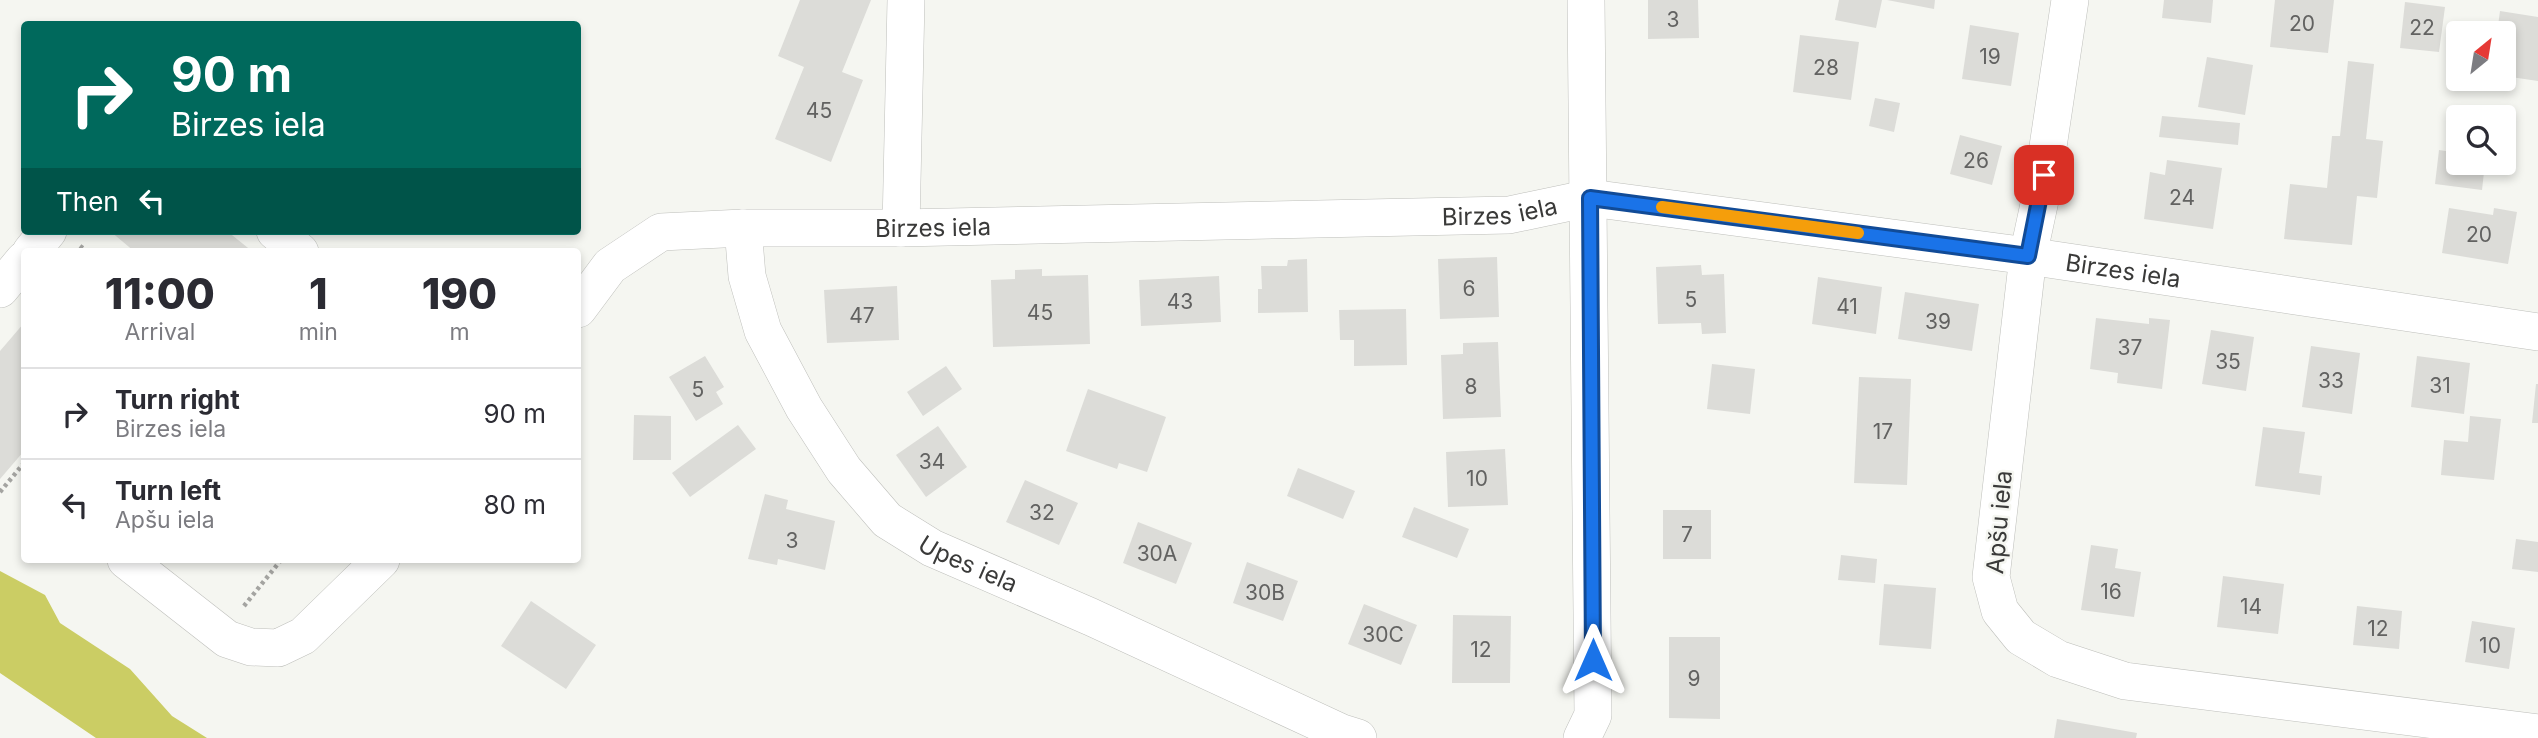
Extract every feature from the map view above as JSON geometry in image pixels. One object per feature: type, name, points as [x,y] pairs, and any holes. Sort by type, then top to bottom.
[{"type":"street","points":[[901,228],[906,0]]},
{"type":"street","points":[[1581,738],[1593,715],[1586,0]]},
{"type":"street","name":"Apšu iela","points":[[2070,0],[2040,200],[2028,256],[1991,577],[2000,611],[2021,637],[2058,659],[2125,681],[2538,733]]},
{"type":"street","name":"Birzes iela","points":[[581,305],[610,266],[661,232],[743,228],[901,228],[1509,215],[1590,198],[2028,256],[2538,332]]},
{"type":"street","name":"Upes iela","points":[[743,228],[747,276],[763,331],[811,419],[844,470],[887,520],[932,548],[1358,738]]},
{"type":"street","points":[[280,235],[295,248]]},
{"type":"street","points":[[0,289],[21,264]]},
{"type":"street","points":[[130,563],[220,635],[251,647],[278,648],[303,636],[378,563]]},
{"type":"path","points":[[0,492],[21,467]]},
{"type":"path","points":[[220,635],[279,563]]},
{"type":"shaded area","points":[[0,571],[45,595],[60,623],[130,669],[172,716],[207,738],[96,738],[0,673]]},
{"type":"building","points":[[800,0],[871,0],[842,72],[863,80],[831,162],[775,139],[804,67],[778,56]]},
{"type":"building","points":[[1648,0],[1698,0],[1699,38],[1648,39]]},
{"type":"building","points":[[1839,0],[1882,0],[1876,28],[1835,20]]},
{"type":"building","points":[[1887,0],[1935,0],[1934,9]]},
{"type":"building","points":[[2164,0],[2213,0],[2211,23],[2162,18]]},
{"type":"building","points":[[2275,0],[2334,0],[2328,53],[2270,47]]},
{"type":"building","points":[[2405,2],[2445,7],[2439,52],[2400,48]]},
{"type":"building","points":[[2500,11],[2538,17],[2538,81],[2516,78],[2516,21],[2499,21]]},
{"type":"building","points":[[1970,25],[2019,33],[2011,86],[1962,79]]},
{"type":"building","points":[[1800,35],[1859,42],[1851,100],[1793,92]]},
{"type":"building","points":[[2207,57],[2253,65],[2245,115],[2198,107]]},
{"type":"building","points":[[2348,61],[2374,64],[2366,139],[2383,141],[2377,198],[2357,196],[2352,245],[2284,239],[2290,184],[2327,188],[2332,136],[2340,136]]},
{"type":"building","points":[[1875,98],[1900,103],[1894,132],[1869,126]]},
{"type":"building","points":[[2162,116],[2240,123],[2238,145],[2159,137]]},
{"type":"building","points":[[1960,135],[2002,146],[1992,185],[1950,174]]},
{"type":"building","points":[[2439,150],[2446,151],[2446,175],[2484,175],[2482,190],[2435,184]]},
{"type":"building","points":[[2167,160],[2222,168],[2213,229],[2144,219],[2150,172],[2165,175]]},
{"type":"building","points":[[2449,208],[2493,215],[2494,208],[2517,212],[2508,264],[2442,253]]},
{"type":"building","points":[[115,235],[232,235],[248,248],[130,248]]},
{"type":"building","points":[[1497,257],[1499,317],[1440,319],[1438,259]]},
{"type":"building","points":[[1307,259],[1308,312],[1258,313],[1258,289],[1262,289],[1261,266],[1287,266],[1288,260]]},
{"type":"building","points":[[1701,265],[1702,275],[1724,274],[1726,333],[1702,334],[1701,323],[1658,324],[1656,267]]},
{"type":"building","points":[[1042,269],[1042,276],[1088,275],[1090,344],[993,347],[991,280],[1015,279],[1015,270]]},
{"type":"building","points":[[1219,276],[1221,322],[1141,326],[1139,280]]},
{"type":"building","points":[[1818,277],[1882,287],[1876,334],[1812,324]]},
{"type":"building","points":[[897,286],[899,340],[827,343],[824,290]]},
{"type":"building","points":[[1905,292],[1979,304],[1972,351],[1898,339]]},
{"type":"building","points":[[1406,309],[1407,365],[1354,366],[1354,340],[1340,340],[1339,310]]},
{"type":"building","points":[[2096,318],[2149,324],[2149,318],[2170,320],[2162,389],[2117,383],[2118,373],[2090,369]]},
{"type":"building","points":[[21,326],[21,454],[0,479],[0,351]]},
{"type":"building","points":[[2211,330],[2254,337],[2246,391],[2202,384]]},
{"type":"building","points":[[1498,342],[1501,417],[1443,419],[1441,355],[1463,354],[1463,343]]},
{"type":"building","points":[[2311,346],[2360,353],[2352,414],[2302,407]]},
{"type":"building","points":[[705,356],[724,387],[716,392],[723,404],[696,421],[669,377]]},
{"type":"building","points":[[2417,356],[2470,363],[2464,414],[2411,407]]},
{"type":"building","points":[[1712,364],[1755,369],[1750,414],[1707,409]]},
{"type":"building","points":[[946,366],[962,389],[923,416],[907,392]]},
{"type":"building","points":[[1859,377],[1911,379],[1907,485],[1854,483]]},
{"type":"building","points":[[2536,384],[2538,423],[2532,423]]},
{"type":"building","points":[[1088,389],[1166,417],[1147,472],[1119,463],[1117,469],[1066,451]]},
{"type":"building","points":[[634,415],[671,416],[671,460],[633,460]]},
{"type":"building","points":[[2470,416],[2501,419],[2494,480],[2441,475],[2444,440],[2468,442]]},
{"type":"building","points":[[738,425],[756,449],[690,497],[672,473]]},
{"type":"building","points":[[938,426],[967,467],[926,497],[896,455]]},
{"type":"building","points":[[2263,427],[2305,432],[2299,473],[2322,476],[2320,495],[2255,486]]},
{"type":"building","points":[[1505,449],[1508,505],[1448,507],[1446,452]]},
{"type":"building","points":[[1298,468],[1355,491],[1343,519],[1287,496]]},
{"type":"building","points":[[1025,480],[1078,503],[1059,545],[1006,522]]},
{"type":"building","points":[[765,494],[788,500],[786,509],[835,521],[825,570],[778,559],[777,565],[748,559]]},
{"type":"building","points":[[1414,507],[1469,529],[1457,558],[1402,537]]},
{"type":"building","points":[[1663,510],[1711,510],[1711,559],[1663,559]]},
{"type":"building","points":[[1138,522],[1192,543],[1176,584],[1123,563]]},
{"type":"building","points":[[2516,539],[2538,542],[2538,572],[2512,569]]},
{"type":"building","points":[[2091,545],[2118,549],[2115,568],[2141,572],[2134,617],[2081,610]]},
{"type":"building","points":[[1841,555],[1877,559],[1875,583],[1838,580]]},
{"type":"building","points":[[1247,562],[1298,581],[1283,621],[1233,603]]},
{"type":"building","points":[[2223,576],[2284,584],[2278,634],[2217,627]]},
{"type":"building","points":[[1884,584],[1936,588],[1931,649],[1879,645]]},
{"type":"building","points":[[531,601],[596,645],[566,689],[501,646]]},
{"type":"building","points":[[1364,604],[1417,625],[1401,665],[1348,644]]},
{"type":"building","points":[[2357,606],[2402,611],[2399,649],[2353,645]]},
{"type":"building","points":[[1453,615],[1511,616],[1510,683],[1452,683]]},
{"type":"building","points":[[2472,621],[2515,628],[2509,669],[2465,662]]},
{"type":"building","points":[[1669,637],[1720,637],[1720,719],[1669,718]]},
{"type":"building","points":[[2057,719],[2137,733],[2136,738],[2054,738]]},
{"type":"slow traffic","points":[[1662,207],[1858,233]]},
{"type":"route","points":[[1593,660],[1590,198],[2028,256],[2044,175]]}]
